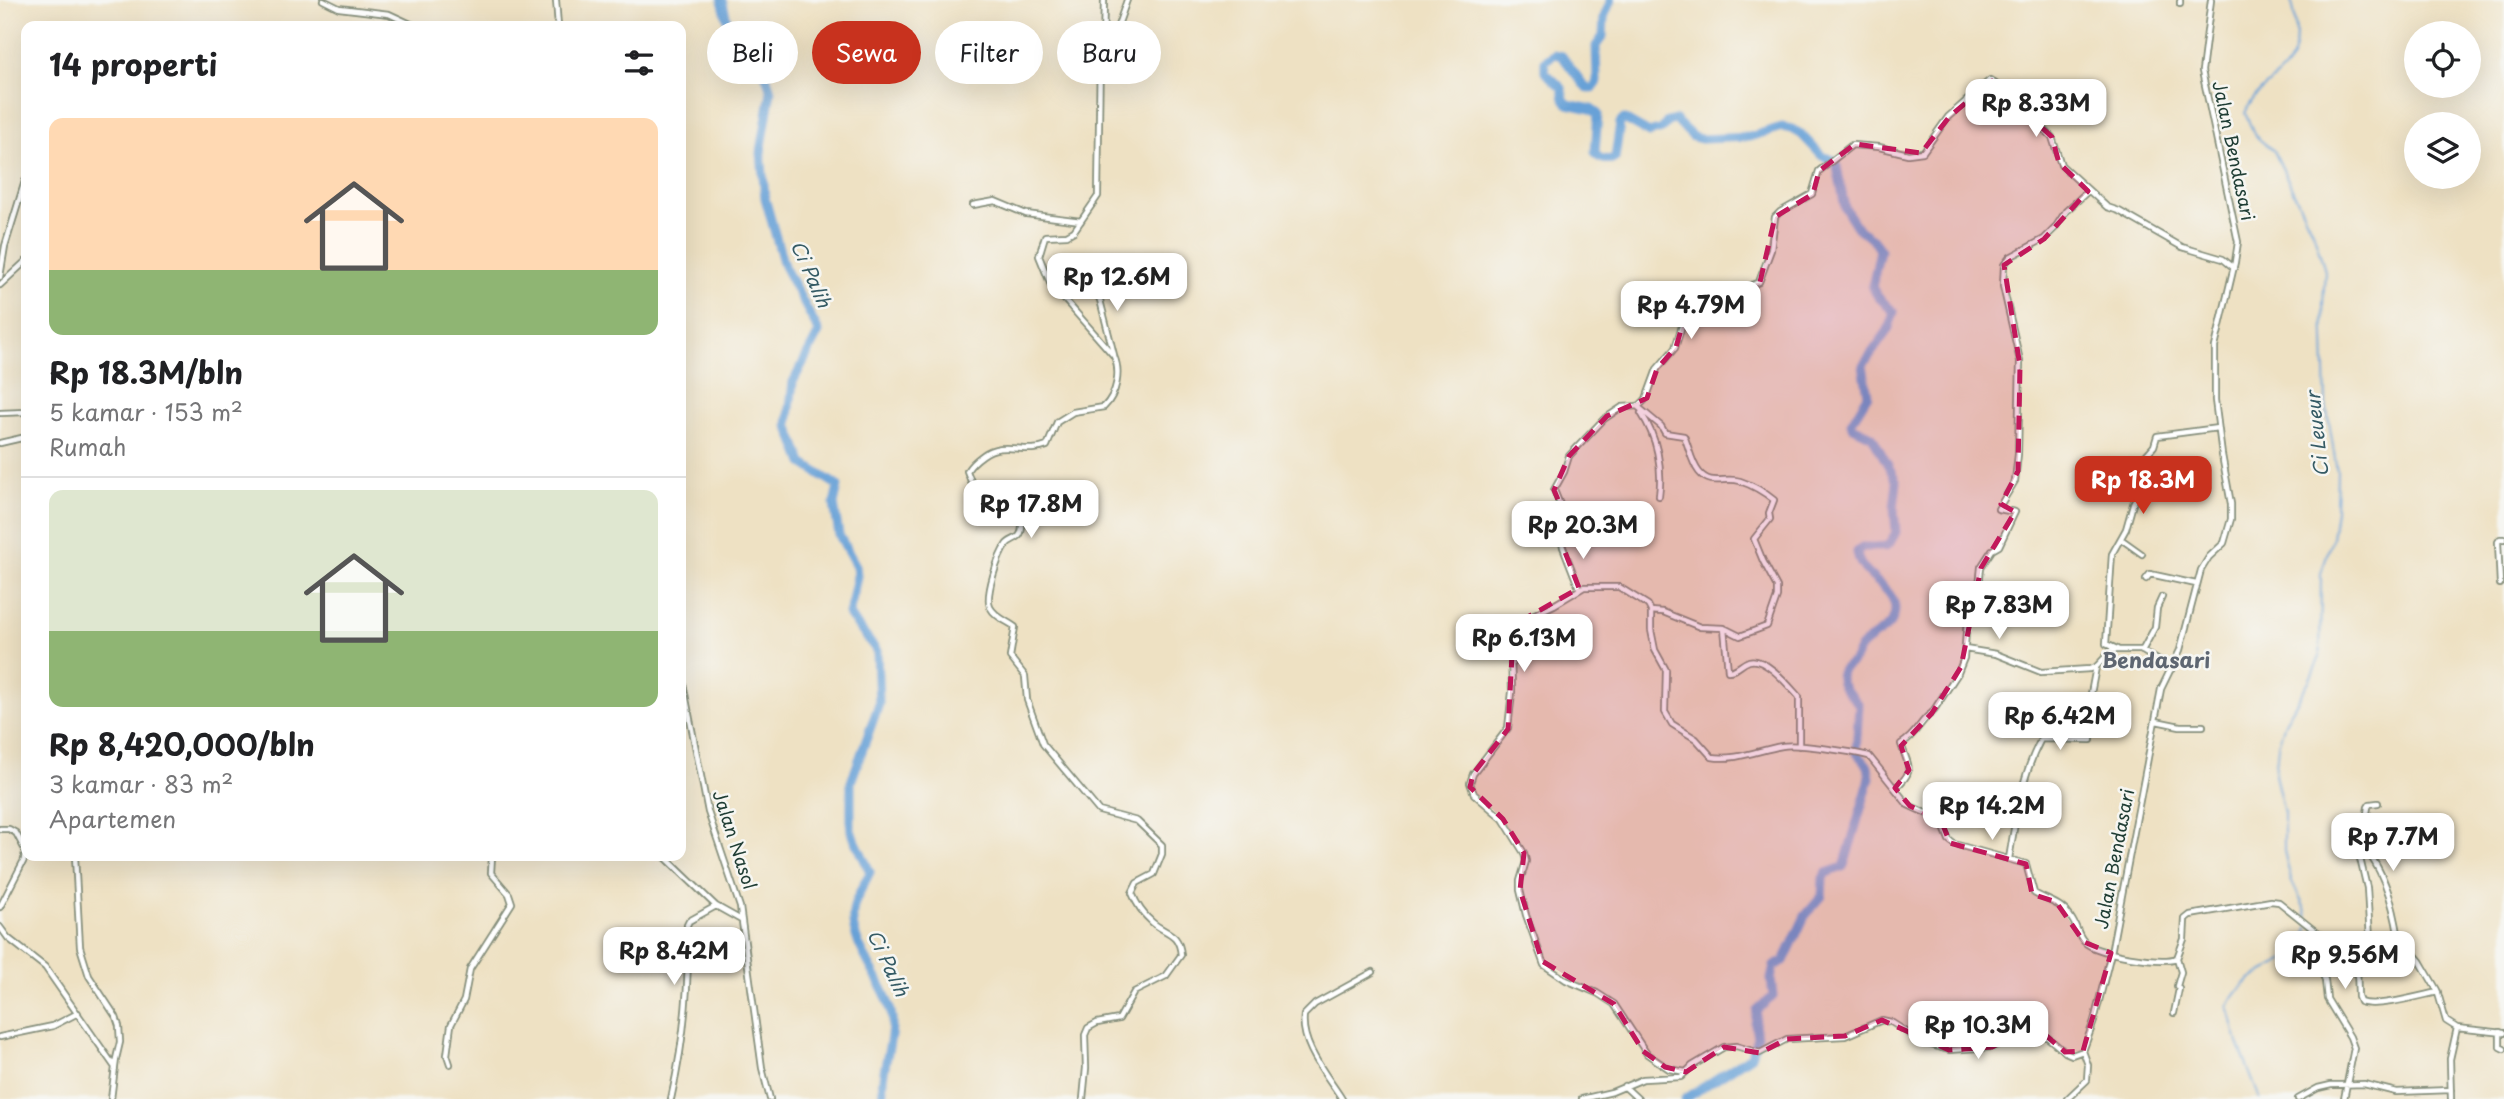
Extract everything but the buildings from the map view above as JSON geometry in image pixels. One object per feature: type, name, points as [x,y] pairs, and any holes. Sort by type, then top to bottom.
[{"type":"street","points":[[323,0],[339,8],[389,14],[404,21]]},
{"type":"street","points":[[556,0],[558,21]]},
{"type":"street","points":[[1104,0],[1104,21]]},
{"type":"street","points":[[1120,21],[1127,0]]},
{"type":"street","name":"Jalan Bendasari","points":[[2067,1099],[2087,1080],[2088,1065],[2083,1051],[2091,1031],[2111,953],[2161,689],[2180,650],[2204,562],[2224,543],[2231,519],[2215,400],[2215,347],[2238,242],[2202,71],[2211,0]]},
{"type":"street","points":[[1579,589],[1561,537],[1563,512],[1554,488],[1564,472],[1569,456],[1610,414],[1622,407],[1637,406],[1647,398],[1657,369],[1675,348],[1686,313],[1759,282],[1771,250],[1775,217],[1812,194],[1816,175],[1855,144],[1908,154],[1923,152],[1950,116],[1990,80],[2003,89],[2052,137],[2061,165],[2107,207],[2185,248],[2221,258],[2234,268]]},
{"type":"street","points":[[1099,84],[1099,189],[1096,202],[1069,234],[1045,236],[1039,253],[1040,262],[1053,289],[1114,356]]},
{"type":"street","points":[[1895,788],[1905,780],[1909,770],[1901,744],[1915,734],[1932,713],[1959,670],[1965,649],[1967,619],[1979,586],[1981,567],[1992,550],[1999,546],[2015,512],[1998,509],[2015,481],[2018,454],[2019,353],[2003,286],[2003,269],[2010,257],[2044,239],[2066,211],[2088,191]]},
{"type":"street","points":[[0,277],[5,247],[21,194]]},
{"type":"street","points":[[973,205],[995,201],[1026,214],[1082,221]]},
{"type":"street","points":[[0,285],[21,266]]},
{"type":"street","points":[[1083,1099],[1087,1028],[1097,1023],[1119,1019],[1134,992],[1166,976],[1181,955],[1173,935],[1151,922],[1132,893],[1136,883],[1154,874],[1162,854],[1162,845],[1138,821],[1100,811],[1042,741],[1026,696],[1024,676],[1010,657],[1015,627],[993,611],[988,596],[1006,544],[1018,536],[1021,530],[1020,515],[1017,508],[1002,495],[972,484],[967,471],[972,463],[992,449],[1045,447],[1050,443],[1055,425],[1069,414],[1104,407],[1116,387],[1118,368],[1094,287],[1098,279],[1109,282],[1134,279]]},
{"type":"street","points":[[1637,406],[1651,429],[1657,446],[1660,468],[1659,496]]},
{"type":"street","points":[[1637,406],[1661,426],[1665,433],[1684,436],[1694,464],[1702,475],[1715,482],[1741,481],[1774,500],[1769,513],[1770,519],[1755,539],[1777,587],[1769,623],[1765,627],[1741,636],[1724,628],[1700,627],[1665,613],[1651,611]]},
{"type":"street","points":[[0,413],[21,412]]},
{"type":"street","points":[[2172,669],[2142,651],[2117,649],[2106,644],[2113,572],[2112,554],[2128,525],[2133,503],[2146,476],[2146,456],[2156,437],[2218,428]]},
{"type":"street","points":[[0,443],[21,438]]},
{"type":"street","points":[[2121,539],[2142,554]]},
{"type":"street","points":[[2500,584],[2499,540],[2504,539]]},
{"type":"street","points":[[2146,579],[2149,574],[2196,584]]},
{"type":"street","points":[[1686,1072],[1669,1069],[1647,1054],[1614,1004],[1597,993],[1566,980],[1544,965],[1524,909],[1520,884],[1526,861],[1522,848],[1503,819],[1471,791],[1473,774],[1508,729],[1513,637],[1526,618],[1579,589],[1619,587],[1646,603],[1651,611],[1655,650],[1666,670],[1664,709],[1672,724],[1696,739],[1715,757],[1732,759],[1745,753],[1761,752],[1780,746],[1799,746],[1871,757],[1908,805],[1940,818],[1949,840],[1954,844],[2028,865],[2034,893],[2059,905],[2072,919],[2084,942],[2111,953],[2162,961],[2176,958]]},
{"type":"street","points":[[2142,651],[2155,627],[2155,615],[2162,597]]},
{"type":"street","points":[[1724,628],[1728,671],[1734,671],[1750,660],[1760,661],[1800,698],[1799,746]]},
{"type":"street","points":[[1965,649],[1992,652],[2044,672],[2090,669],[2096,667],[2110,651],[2117,649]]},
{"type":"street","points":[[2009,859],[2023,785],[2030,760],[2041,740],[2091,740],[2087,715],[2096,667]]},
{"type":"street","name":"Jalan Nasol","points":[[686,699],[708,812],[737,897],[762,1068],[770,1099]]},
{"type":"street","points":[[2156,721],[2180,726],[2203,726]]},
{"type":"street","points":[[2370,939],[2368,891],[2358,850],[2362,846],[2374,803]]},
{"type":"street","points":[[0,829],[9,829],[21,840]]},
{"type":"street","points":[[2362,846],[2372,856],[2393,906],[2399,940]]},
{"type":"street","points":[[0,908],[22,861]]},
{"type":"street","points":[[75,861],[80,947],[92,981],[118,1021],[120,1042],[111,1099]]},
{"type":"street","points":[[450,1064],[447,1055],[451,1025],[464,1000],[470,969],[512,904],[509,894],[491,873],[492,861]]},
{"type":"street","points":[[669,861],[716,906],[742,921]]},
{"type":"street","points":[[2175,1013],[2179,989],[2177,986],[2181,975],[2176,958],[2184,939],[2185,919],[2190,915],[2271,901],[2286,907],[2320,934],[2334,940],[2399,940],[2410,948],[2420,961],[2438,992],[2444,1019],[2457,1028],[2502,1032],[2500,1047],[2504,1049]]},
{"type":"street","points":[[671,1099],[687,1001],[687,923],[716,906]]},
{"type":"street","points":[[0,927],[8,938],[45,967],[115,1066]]},
{"type":"street","points":[[2320,934],[2317,939],[2316,958],[2325,981],[2327,999],[2354,1048],[2344,1099]]},
{"type":"street","points":[[2361,939],[2357,964],[2360,1002],[2389,1002],[2438,992]]},
{"type":"street","points":[[1342,1099],[1306,1041],[1304,1015],[1309,1007],[1373,972]]},
{"type":"street","points":[[0,1037],[46,1028],[78,1013]]},
{"type":"street","points":[[1581,1099],[1643,1079],[1678,1078],[1724,1047],[1736,1046],[1755,1054],[1787,1039],[1845,1036],[1882,1020],[1891,1022],[1924,1043],[1949,1049],[1992,1046],[2031,1029],[2040,1032],[2072,1055],[2083,1051]]},
{"type":"street","points":[[2451,1099],[2451,1049],[2457,1028]]},
{"type":"street","points":[[2298,1099],[2321,1087],[2346,1085],[2364,1084],[2396,1092],[2451,1090]]},
{"type":"street","points":[[1624,1086],[1638,1099]]},
{"type":"highlighted area","points":[[1992,81],[2052,137],[2059,163],[2088,191],[2044,239],[2004,265],[2020,366],[2018,471],[2001,504],[2015,512],[1981,568],[1961,667],[1932,713],[1901,746],[1909,770],[1895,788],[1910,806],[1941,820],[1950,843],[2026,864],[2032,894],[2056,902],[2084,942],[2111,953],[2083,1051],[2065,1052],[2034,1025],[1992,1047],[1949,1050],[1882,1020],[1845,1036],[1787,1039],[1760,1053],[1724,1047],[1686,1072],[1665,1067],[1643,1051],[1614,1004],[1542,961],[1520,890],[1524,853],[1503,819],[1470,787],[1473,774],[1508,729],[1513,637],[1526,618],[1579,588],[1563,547],[1563,512],[1554,490],[1569,456],[1607,416],[1647,398],[1657,369],[1676,347],[1686,313],[1760,282],[1775,217],[1813,194],[1819,171],[1855,144],[1921,153],[1950,116]]},
{"type":"waterway","name":"Ci Palih","points":[[722,0],[728,23],[763,67],[771,91],[761,152],[765,198],[784,266],[819,332],[793,382],[788,425],[803,463],[838,486],[834,504],[839,535],[856,566],[857,576],[849,615],[877,651],[879,704],[851,782],[851,831],[870,872],[854,907],[856,935],[883,990],[892,1018],[883,1079],[884,1099]]},
{"type":"waterway","points":[[1611,0],[1604,17],[1603,36],[1596,46],[1597,82],[1593,88],[1589,89],[1583,84],[1562,56],[1554,54],[1545,61],[1545,72],[1562,88],[1568,104],[1591,109],[1598,114],[1596,155],[1604,159],[1615,158],[1620,123],[1624,119],[1649,133],[1662,129],[1667,122],[1675,120],[1693,137],[1701,139],[1749,137],[1782,127],[1792,129],[1801,134],[1822,156],[1836,161],[1845,208],[1859,230],[1873,239],[1880,250],[1872,287],[1878,297],[1894,312],[1888,330],[1863,365],[1868,395],[1851,423],[1853,427],[1872,436],[1897,482],[1894,508],[1896,532],[1890,543],[1885,547],[1862,547],[1857,552],[1864,568],[1889,594],[1895,609],[1894,616],[1887,627],[1860,648],[1840,676],[1841,683],[1859,705],[1856,752],[1868,766],[1870,778],[1843,867],[1826,873],[1822,896],[1805,916],[1784,961],[1774,966],[1771,979],[1773,996],[1757,1010],[1757,1037],[1751,1056],[1685,1099]]},
{"type":"waterway","name":"Ci Leueur","points":[[2291,0],[2296,33],[2292,58],[2260,91],[2245,113],[2255,136],[2274,151],[2315,237],[2325,271],[2323,304],[2326,404],[2337,471],[2336,510],[2332,539],[2321,573],[2320,657],[2285,722],[2278,746],[2275,775],[2284,813],[2284,851],[2291,880],[2306,911],[2307,922]]},
{"type":"waterway","name":"Ci Leueur","points":[[2260,1099],[2238,1043],[2228,1006],[2249,981],[2300,948],[2308,927]]},
{"type":"district","name":"Bendasari","points":[[2156,661]]}]
